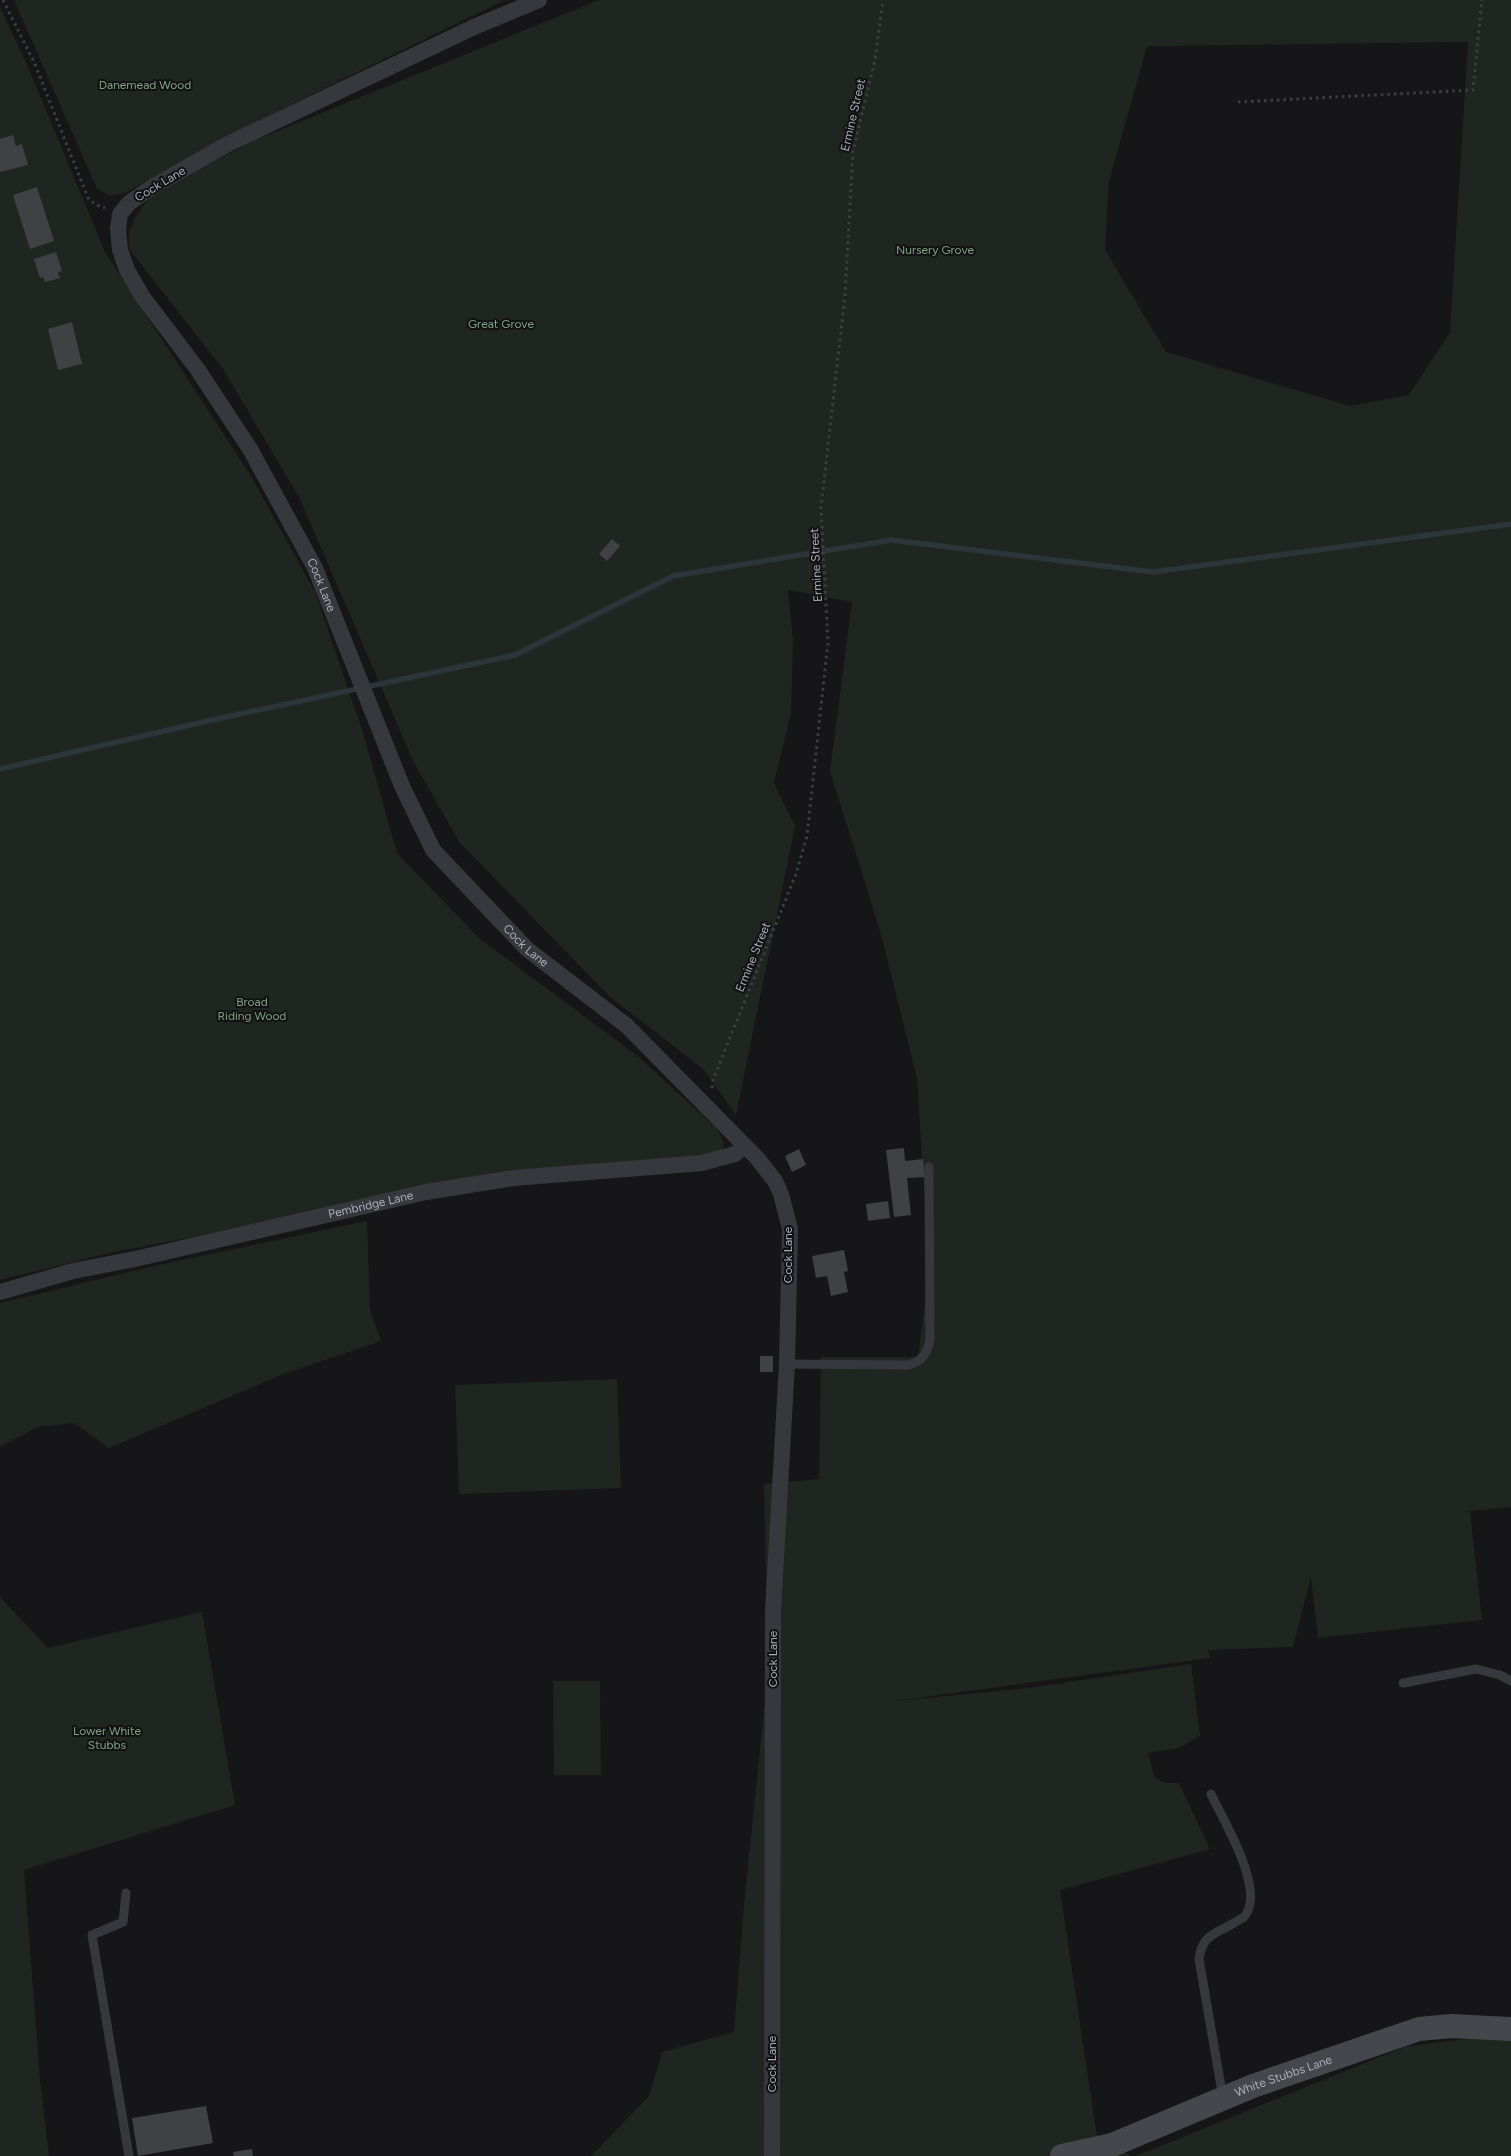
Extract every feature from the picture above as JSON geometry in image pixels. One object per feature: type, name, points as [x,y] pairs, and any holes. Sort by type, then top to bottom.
[{"type":"street","name":"Cock Lane","points":[[539,0],[474,27],[228,144],[152,187],[129,203],[120,214],[118,230],[120,250],[127,270],[142,296],[198,370],[250,449],[314,568],[402,786],[433,850],[527,949],[627,1026],[715,1114],[757,1158],[775,1181],[787,1210],[790,1229],[787,1364],[773,1611],[772,2156]]},
{"type":"street","name":"Pembridge Lane","points":[[0,1292],[73,1271],[145,1257],[426,1192],[514,1178],[702,1163],[735,1154],[744,1146]]},
{"type":"street","name":"White Stubbs Lane","points":[[1062,2156],[1112,2151],[1223,2098],[1253,2086],[1419,2030],[1451,2026],[1511,2029]]},
{"type":"lane","points":[[787,1364],[907,1365],[916,1363],[928,1351],[930,1340],[929,1166]]},
{"type":"lane","points":[[1403,1683],[1476,1669],[1500,1675],[1511,1681]]},
{"type":"lane","points":[[1211,1794],[1245,1867],[1250,1887],[1250,1904],[1244,1917],[1210,1936],[1201,1945],[1199,1959],[1223,2098]]},
{"type":"lane","points":[[126,1893],[123,1922],[92,1935],[129,2156]]},
{"type":"path","points":[[3,0],[34,62],[88,198],[96,205],[120,214]]},
{"type":"path","name":"Ermine Street","points":[[715,1114],[710,1097],[713,1080],[796,874],[807,836],[828,642],[821,507],[846,295],[853,151],[875,60],[883,0]]},
{"type":"path","points":[[1238,102],[1473,90],[1482,0]]},
{"type":"green space","name":"Danemead Wood","points":[[14,0],[505,0],[227,136],[125,193],[111,196],[97,189]]},
{"type":"green space","points":[[599,0],[1511,0],[1511,1507],[1470,1511],[1482,1620],[1318,1638],[1311,1577],[1293,1647],[1208,1650],[1210,1658],[895,1701],[1029,1688],[1191,1664],[1200,1736],[1179,1748],[1148,1753],[1154,1776],[1164,1783],[1179,1783],[1210,1849],[1060,1890],[1097,2137],[1131,2156],[591,2156],[649,2096],[662,2052],[734,2032],[744,1905],[768,1672],[764,1484],[819,1479],[821,1357],[918,1357],[929,1272],[917,1078],[881,934],[830,771],[852,602],[788,590],[793,640],[791,713],[774,783],[795,826],[736,1115],[703,1069],[610,997],[460,843],[414,763],[299,497],[223,369],[129,249],[129,232],[136,216],[151,195],[253,141]],"holes":[[[1468,42],[1450,332],[1409,395],[1350,406],[1166,352],[1105,250],[1109,181],[1147,46]]]},
{"type":"green space","name":"Broad Riding Wood","points":[[0,7],[29,69],[105,252],[251,476],[315,592],[361,726],[397,853],[479,938],[639,1057],[717,1129],[724,1142],[723,1149],[714,1156],[316,1213],[110,1253],[0,1280]]},
{"type":"green space","points":[[367,1221],[370,1310],[381,1341],[286,1373],[109,1448],[74,1423],[38,1427],[0,1447],[0,1303],[154,1266]]},
{"type":"green space","points":[[617,1379],[621,1488],[459,1494],[455,1385]]},
{"type":"green space","name":"Lower White Stubbs","points":[[0,1597],[48,1648],[202,1612],[235,1805],[24,1870],[40,2080],[49,2156],[0,2156]]},
{"type":"green space","points":[[553,1681],[600,1681],[601,1775],[554,1775]]},
{"type":"green space","points":[[1483,2037],[1511,2041],[1511,2156],[1136,2156],[1407,2046]]},
{"type":"building","points":[[13,135],[16,146],[22,144],[28,165],[0,172],[0,139]]},
{"type":"building","points":[[37,187],[54,241],[30,249],[13,195]]},
{"type":"building","points":[[56,252],[62,271],[58,272],[60,278],[45,282],[43,277],[40,278],[34,259]]},
{"type":"building","points":[[72,322],[82,364],[58,370],[48,329]]},
{"type":"building","points":[[612,539],[620,546],[607,561],[599,554]]},
{"type":"building","points":[[904,1148],[905,1161],[923,1159],[925,1177],[907,1178],[911,1215],[894,1217],[886,1150]]},
{"type":"building","points":[[799,1149],[806,1165],[792,1172],[785,1156]]},
{"type":"building","points":[[888,1201],[890,1218],[868,1221],[866,1204]]},
{"type":"building","points":[[844,1250],[848,1271],[844,1272],[848,1292],[831,1296],[827,1276],[816,1278],[812,1256]]},
{"type":"building","points":[[760,1356],[773,1356],[773,1372],[760,1372]]},
{"type":"building","points":[[206,2106],[213,2143],[138,2156],[132,2118]]},
{"type":"building","points":[[252,2149],[253,2156],[234,2156],[233,2152]]},
{"type":"waterway","points":[[0,769],[212,720],[515,655],[673,576],[891,540],[1153,572],[1511,524]]},
{"type":"park label","name":"Nursery Grove","points":[[935,250]]},
{"type":"park label","name":"Great Grove","points":[[501,324]]}]
